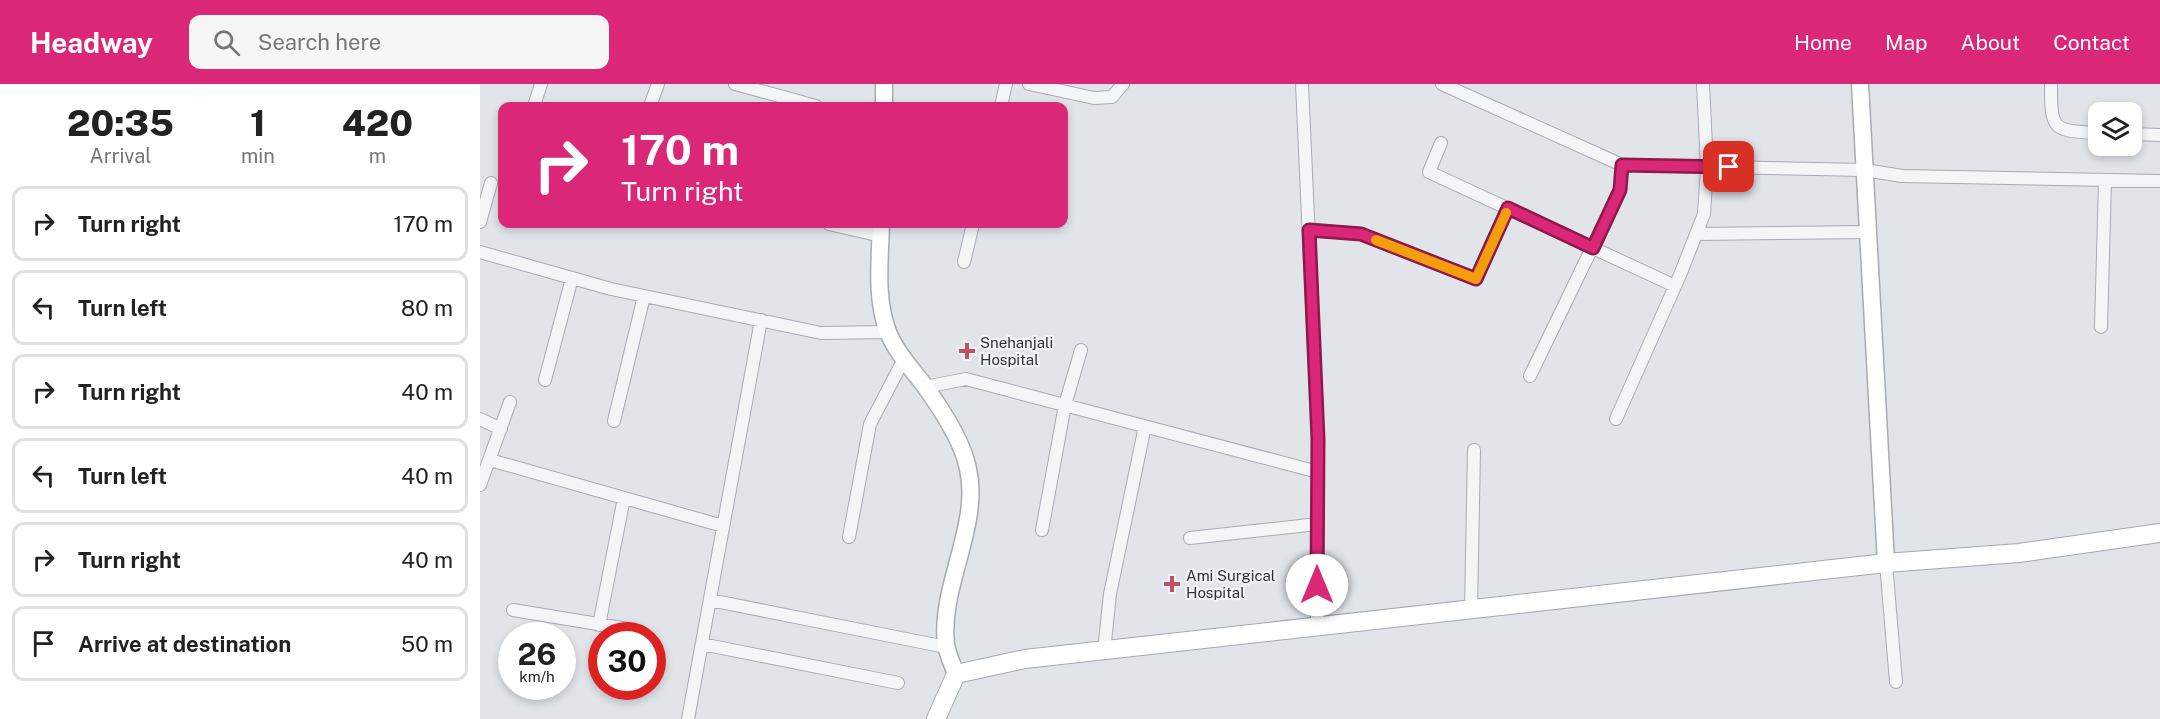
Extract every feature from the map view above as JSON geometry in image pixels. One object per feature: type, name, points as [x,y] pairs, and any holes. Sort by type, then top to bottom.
[{"type":"main road","points":[[936,719],[956,674],[1025,659],[1886,563],[2019,553],[2160,533]]},
{"type":"street","points":[[535,102],[541,84]]},
{"type":"street","points":[[651,102],[658,84]]},
{"type":"street","points":[[735,84],[801,102]]},
{"type":"street","points":[[884,84],[884,102]]},
{"type":"street","points":[[1002,102],[1006,84]]},
{"type":"street","points":[[1029,84],[1094,99],[1112,97],[1123,84]]},
{"type":"street","points":[[1302,84],[1318,471],[1317,627]]},
{"type":"street","points":[[1442,84],[1622,165],[1865,170],[1902,176],[2160,181]]},
{"type":"street","points":[[1616,419],[1704,214],[1707,167],[1703,84]]},
{"type":"street","points":[[1860,84],[1886,563],[1896,682]]},
{"type":"street","points":[[2051,84],[2052,119],[2059,128],[2070,132],[2088,133]]},
{"type":"street","points":[[2142,134],[2160,135]]},
{"type":"street","points":[[1441,143],[1429,172],[1675,286]]},
{"type":"street","points":[[1530,376],[1620,190],[1622,165]]},
{"type":"street","points":[[2101,327],[2104,181]]},
{"type":"street","points":[[480,222],[491,183]]},
{"type":"street","points":[[1309,230],[1361,234],[1476,279],[1508,208]]},
{"type":"street","points":[[864,228],[881,230],[879,300],[888,332],[904,359],[926,387],[957,439],[969,469],[971,500],[944,623],[946,647],[956,674]]},
{"type":"street","points":[[964,262],[972,228]]},
{"type":"street","points":[[1696,234],[1868,232]]},
{"type":"street","points":[[480,252],[644,296],[821,333],[888,332]]},
{"type":"street","points":[[546,380],[572,278]]},
{"type":"street","points":[[615,421],[644,296]]},
{"type":"street","points":[[688,719],[761,320]]},
{"type":"street","points":[[1042,530],[1065,405],[1081,350]]},
{"type":"street","points":[[849,537],[870,424],[904,359]]},
{"type":"street","points":[[926,387],[966,379],[1318,471]]},
{"type":"street","points":[[480,485],[510,402]]},
{"type":"street","points":[[480,418],[501,429]]},
{"type":"street","points":[[1104,651],[1110,594],[1145,426]]},
{"type":"street","points":[[1471,609],[1474,450]]},
{"type":"street","points":[[490,460],[723,526]]},
{"type":"street","points":[[600,622],[624,498]]},
{"type":"street","points":[[1190,538],[1318,524]]},
{"type":"street","points":[[710,600],[946,647]]},
{"type":"street","points":[[513,610],[588,623]]},
{"type":"street","points":[[702,644],[898,683]]},
{"type":"slow traffic","points":[[1376,240],[1476,279],[1506,213]]},
{"type":"place","name":"Snehanjali Hospital","points":[[967,351]]},
{"type":"place","name":"Ami Surgical Hospital","points":[[1172,584]]},
{"type":"route","points":[[1317,585],[1318,439],[1309,230],[1361,234],[1476,279],[1508,208],[1593,248],[1620,190],[1622,165],[1729,167]]}]
